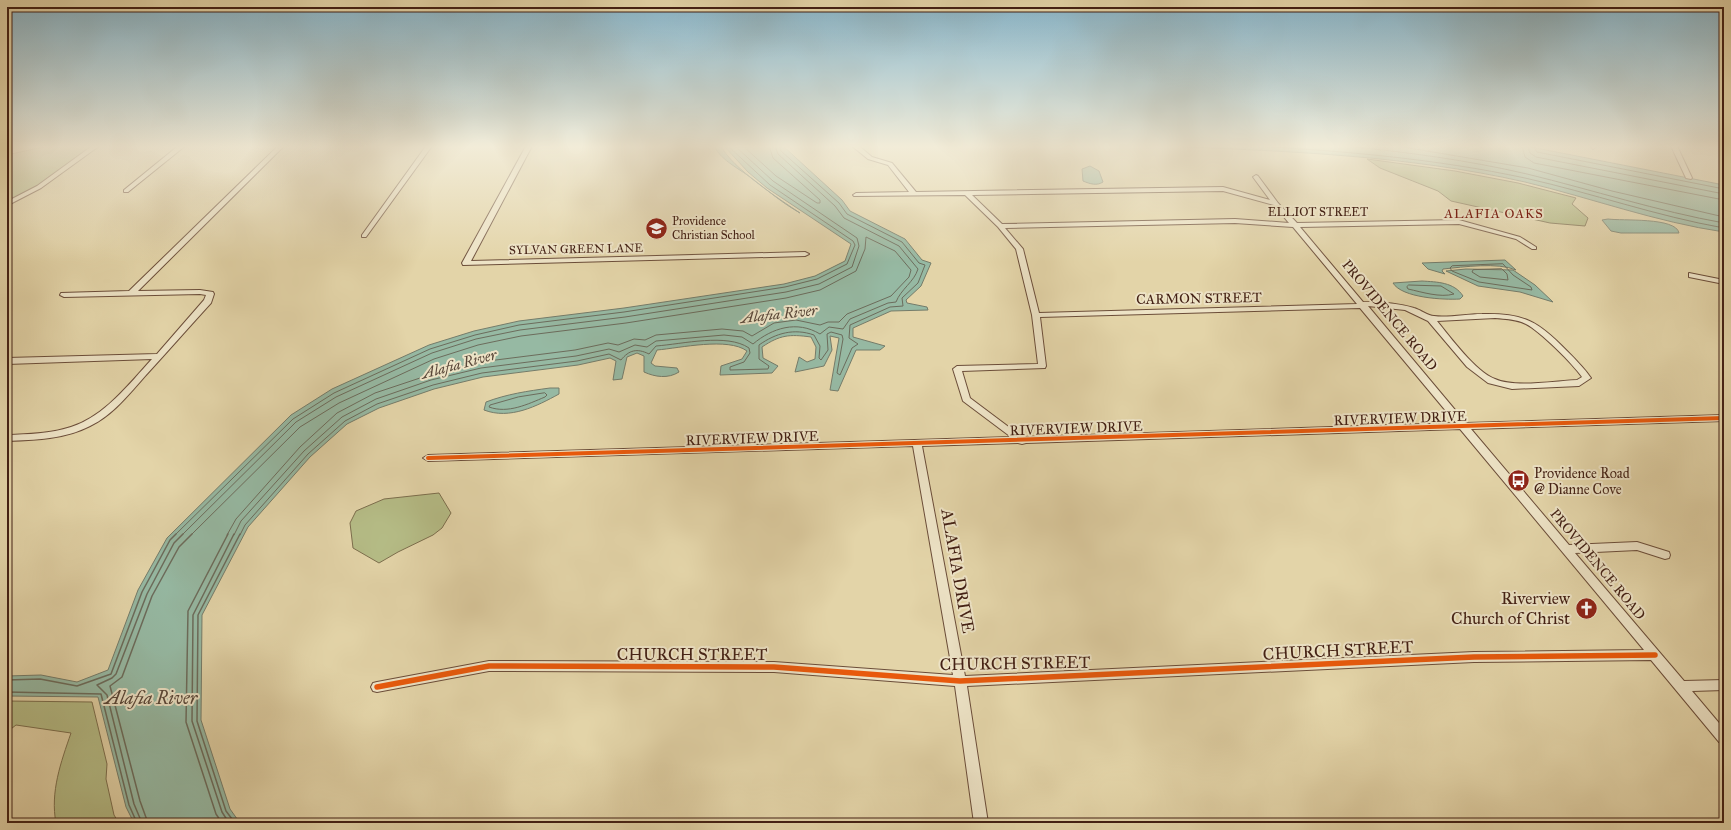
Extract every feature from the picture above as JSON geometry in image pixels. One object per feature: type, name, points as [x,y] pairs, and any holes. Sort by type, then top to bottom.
[{"type":"street","points":[[7,206],[10,202],[42,185]]},
{"type":"street","points":[[126,191],[134,185]]},
{"type":"street","points":[[131,294],[242,185]]},
{"type":"street","points":[[364,236],[400,185]]},
{"type":"street","name":"SYLVAN GREEN LANE","points":[[508,185],[466,263],[805,254]]},
{"type":"street","points":[[907,185],[914,194]]},
{"type":"street","points":[[1262,185],[1276,204]]},
{"type":"street","points":[[856,195],[1223,189],[1276,204]]},
{"type":"street","points":[[966,193],[1000,226],[1019,249],[1036,315],[1042,366],[957,369],[966,399],[1022,440]]},
{"type":"street","name":"PROVIDENCE ROAD","points":[[1276,204],[1465,427],[1724,738]]},
{"type":"street","name":"ELLIOT STREET","points":[[1000,226],[1235,221],[1295,225],[1459,222],[1518,238],[1534,248]]},
{"type":"street","points":[[1692,275],[1724,282]]},
{"type":"street","points":[[7,438],[45,436],[67,432],[95,420],[116,402],[159,356],[208,301],[210,294],[200,292],[64,296]]},
{"type":"street","name":"CARMON STREET","points":[[1036,315],[1364,307],[1408,309],[1424,314],[1431,319]]},
{"type":"street","points":[[1508,317],[1523,319],[1534,326],[1583,372],[1587,378],[1579,384],[1512,386],[1490,381],[1470,365],[1431,319],[1508,317]]},
{"type":"street","points":[[7,361],[159,356]]},
{"type":"street","name":"RIVERVIEW DRIVE","points":[[428,458],[1724,418]]},
{"type":"street","name":"ALAFIA DRIVE","points":[[917,444],[960,681],[981,823]]},
{"type":"street","points":[[1566,549],[1637,546],[1665,556]]},
{"type":"street","name":"CHURCH STREET","points":[[377,687],[490,666],[774,667],[960,681],[1474,657],[1655,655]]},
{"type":"street","points":[[1680,686],[1724,685]]},
{"type":"shaded area","points":[[7,185],[39,185],[36,187],[7,202]]},
{"type":"shaded area","points":[[1422,185],[1525,185],[1576,198],[1572,204],[1588,218],[1585,226],[1550,223],[1451,201],[1438,191]]},
{"type":"shaded area","points":[[439,493],[451,513],[442,528],[433,535],[379,563],[353,548],[350,523],[356,511],[384,499]]},
{"type":"shaded area","points":[[7,701],[92,702],[107,764],[106,779],[114,815],[119,823],[56,823],[54,800],[55,789],[60,766],[71,733],[16,725],[7,732]]},
{"type":"water","name":"Alafia River","points":[[763,185],[825,185],[842,200],[850,211],[905,239],[922,260],[931,263],[921,286],[906,300],[907,303],[927,307],[928,310],[891,311],[853,328],[853,337],[885,346],[880,350],[856,350],[838,391],[830,390],[839,338],[830,336],[832,350],[824,366],[795,372],[799,357],[807,362],[815,359],[816,347],[811,337],[785,336],[762,347],[763,358],[778,366],[772,373],[720,375],[721,366],[742,359],[747,351],[739,347],[728,345],[704,344],[657,350],[651,363],[655,366],[677,368],[679,372],[670,376],[657,376],[644,372],[644,356],[637,353],[627,357],[622,379],[613,380],[616,361],[610,358],[578,365],[483,377],[434,389],[379,408],[347,424],[310,457],[248,527],[202,615],[201,720],[230,809],[240,823],[134,823],[126,807],[98,697],[7,696],[7,676],[41,675],[77,682],[108,670],[138,590],[167,538],[291,415],[332,389],[429,345],[474,331],[519,321],[624,308],[784,284],[815,276],[845,261],[851,244]]},
{"type":"water","points":[[1536,185],[1724,185],[1724,232],[1699,228],[1649,216]]},
{"type":"water","points":[[1608,219],[1659,222],[1669,224],[1676,228],[1679,233],[1621,233],[1611,231],[1602,220]]},
{"type":"water","points":[[1505,260],[1516,270],[1500,266],[1470,266],[1443,269],[1442,271],[1445,274],[1428,269],[1422,263]]},
{"type":"water","points":[[1466,269],[1513,270],[1535,285],[1553,302],[1520,292],[1478,286],[1446,271]]},
{"type":"water","points":[[1422,281],[1439,282],[1450,285],[1459,291],[1463,296],[1460,299],[1424,297],[1405,292],[1393,283]]},
{"type":"water","points":[[559,388],[559,394],[542,403],[523,410],[494,413],[484,410],[486,402],[494,399],[518,393]]},
{"type":"cycle path","points":[[428,458],[1724,418]]},
{"type":"cycle path","points":[[377,687],[489,666],[774,667],[960,681],[1474,657],[1655,655]]},
{"type":"place","name":"Providence Christian School","points":[[656,228]]},
{"type":"place","name":"Providence Road @ Dianne Cove","points":[[1519,481]]},
{"type":"place","name":"Riverview Church of Christ","points":[[1586,608]]},
{"type":"district","name":"ALAFIA OAKS","points":[[1494,213]]}]
